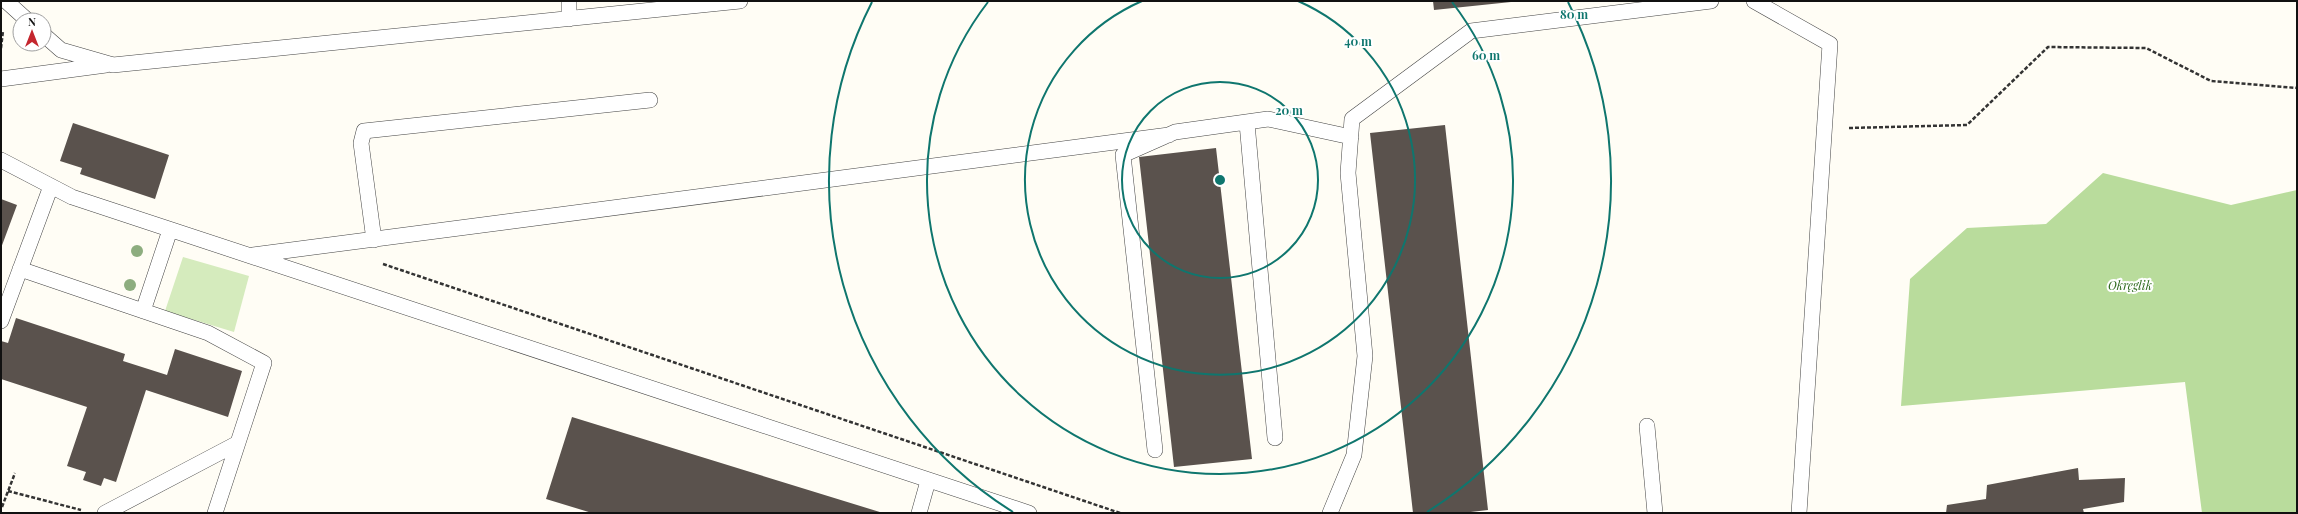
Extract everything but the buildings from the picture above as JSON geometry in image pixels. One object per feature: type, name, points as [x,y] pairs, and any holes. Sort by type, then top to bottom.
[{"type":"lane","points":[[6,1],[18,12]]},
{"type":"lane","points":[[569,1],[569,19]]},
{"type":"lane","points":[[1,79],[113,65],[740,1]]},
{"type":"lane","points":[[1330,513],[1354,455],[1365,356],[1348,173],[1352,119],[1472,31],[1711,1]]},
{"type":"lane","points":[[1754,1],[1830,44],[1799,513]]},
{"type":"lane","points":[[52,42],[61,50],[113,65]]},
{"type":"lane","points":[[374,240],[361,143],[364,131],[650,100]]},
{"type":"lane","points":[[1155,450],[1123,155],[1175,132],[1268,119],[1351,137]]},
{"type":"lane","points":[[1247,123],[1275,438]]},
{"type":"lane","points":[[249,256],[1168,135]]},
{"type":"lane","points":[[1,160],[72,197],[1024,512]]},
{"type":"lane","points":[[1,321],[50,186]]},
{"type":"lane","points":[[143,311],[170,230]]},
{"type":"lane","points":[[20,269],[208,333],[264,363],[216,513]]},
{"type":"lane","points":[[1647,426],[1655,513]]},
{"type":"lane","points":[[105,513],[238,443]]},
{"type":"lane","points":[[919,513],[928,481]]},
{"type":"path","points":[[1825,129],[1967,125],[2048,47],[2146,48],[2211,81],[2297,88]]},
{"type":"path","points":[[380,263],[1120,513]]},
{"type":"path","points":[[2,508],[15,473]]},
{"type":"path","points":[[8,491],[83,511]]},
{"type":"green space","name":"Okręglik","points":[[2103,173],[2231,205],[2297,190],[2297,513],[2202,513],[2185,382],[1901,406],[1910,279],[1967,228],[2046,224]]},
{"type":"green space","points":[[183,257],[249,276],[234,332],[165,311]]}]
